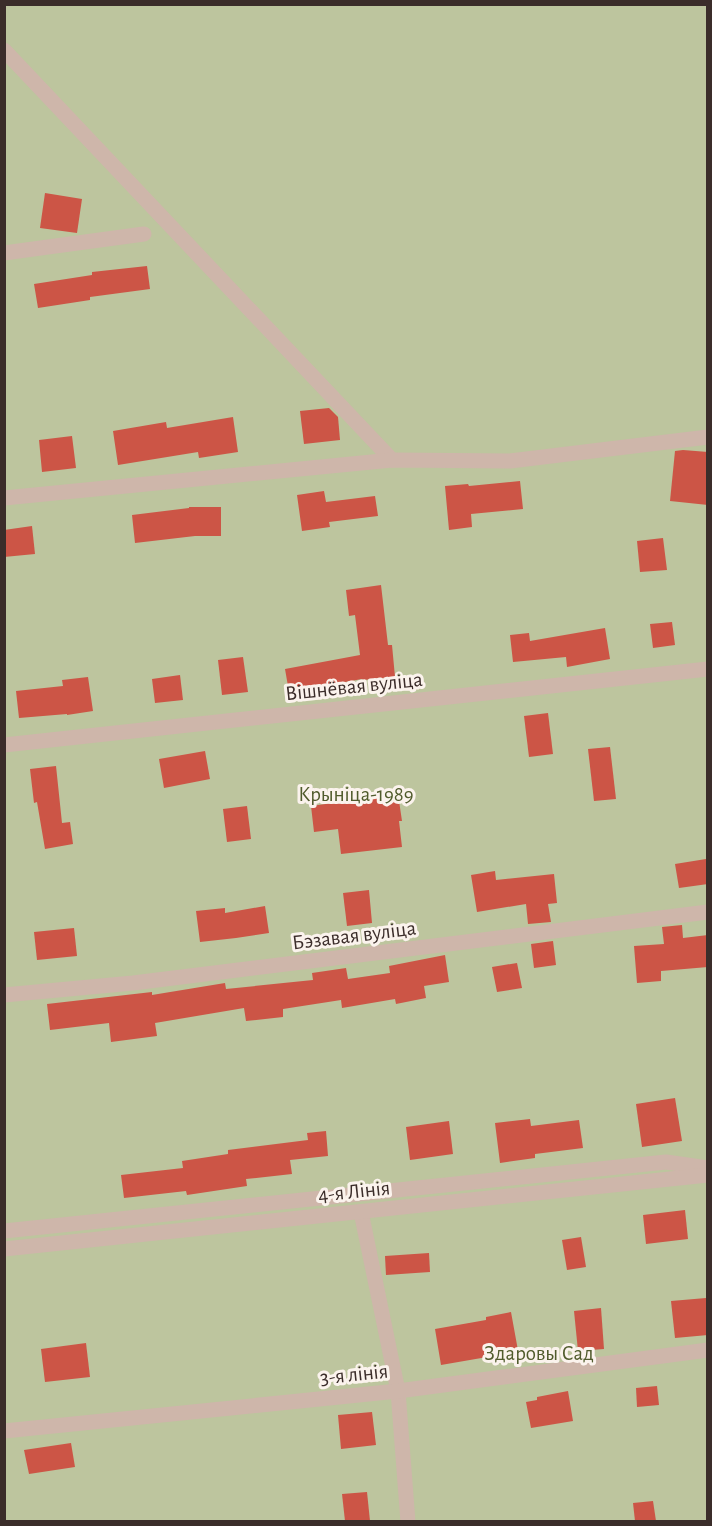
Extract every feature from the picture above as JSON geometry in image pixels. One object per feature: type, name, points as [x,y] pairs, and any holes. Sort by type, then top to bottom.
[{"type":"street","points":[[4,50],[392,460]]},
{"type":"street","points":[[4,253],[144,234]]},
{"type":"street","points":[[4,498],[392,460],[510,461],[708,437]]},
{"type":"street","name":"Вішнёвая вуліца","points":[[4,745],[708,669]]},
{"type":"street","name":"Бэзавая вуліца","points":[[4,995],[134,983],[708,912]]},
{"type":"street","points":[[4,1232],[666,1162],[708,1168]]},
{"type":"street","name":"4-я Лінія","points":[[4,1250],[708,1175]]},
{"type":"street","points":[[361,1212],[398,1391],[408,1521]]},
{"type":"street","name":"3-я лінія","points":[[4,1431],[398,1391],[708,1350]]},
{"type":"green space","points":[[5,5],[707,5],[707,1521],[5,1522]]},
{"type":"building","points":[[45,193],[82,199],[77,233],[40,228]]},
{"type":"building","points":[[147,266],[150,289],[90,297],[90,300],[38,308],[34,284],[92,275],[92,272]]},
{"type":"building","points":[[329,408],[338,417],[340,440],[304,444],[300,411]]},
{"type":"building","points":[[233,417],[238,452],[199,458],[198,452],[118,465],[113,431],[166,422],[167,428]]},
{"type":"building","points":[[72,436],[76,468],[42,472],[39,440]]},
{"type":"building","points":[[675,451],[708,452],[708,505],[670,501]]},
{"type":"building","points":[[520,481],[523,509],[471,514],[472,527],[449,530],[445,486]]},
{"type":"building","points":[[324,491],[326,502],[375,496],[378,516],[329,522],[330,527],[302,531],[297,495]]},
{"type":"building","points":[[189,507],[221,507],[221,536],[195,536],[135,543],[132,515]]},
{"type":"building","points":[[32,526],[35,554],[4,557],[4,530]]},
{"type":"building","points":[[663,538],[667,570],[640,572],[637,541]]},
{"type":"building","points":[[381,585],[388,645],[392,645],[395,677],[362,679],[289,692],[285,669],[360,655],[355,615],[349,616],[346,590]]},
{"type":"building","points":[[672,622],[675,645],[653,648],[650,624]]},
{"type":"building","points":[[605,628],[610,659],[567,667],[566,657],[513,662],[510,635],[529,633],[530,641]]},
{"type":"building","points":[[243,657],[248,692],[222,695],[218,660]]},
{"type":"building","points":[[180,675],[183,700],[155,703],[152,679]]},
{"type":"building","points":[[88,677],[93,711],[19,718],[16,691],[63,686],[62,680]]},
{"type":"building","points":[[548,713],[553,754],[529,757],[524,716]]},
{"type":"building","points":[[610,747],[616,799],[594,801],[588,749]]},
{"type":"building","points":[[205,751],[210,779],[164,788],[159,759]]},
{"type":"building","points":[[56,766],[62,823],[70,822],[73,844],[45,849],[37,802],[34,803],[30,769]]},
{"type":"building","points":[[398,794],[402,821],[399,821],[402,847],[341,854],[338,829],[314,832],[311,806]]},
{"type":"building","points":[[247,806],[251,839],[227,842],[223,809]]},
{"type":"building","points":[[706,859],[708,884],[679,888],[675,864]]},
{"type":"building","points":[[495,871],[496,880],[554,874],[557,903],[548,904],[551,922],[528,924],[526,904],[477,912],[471,875]]},
{"type":"building","points":[[369,890],[372,923],[347,926],[343,893]]},
{"type":"building","points":[[265,906],[269,933],[200,942],[196,911],[225,908],[225,913]]},
{"type":"building","points":[[682,925],[683,938],[708,935],[708,967],[661,971],[661,981],[637,983],[634,946],[664,944],[662,927]]},
{"type":"building","points":[[74,928],[77,956],[37,960],[34,932]]},
{"type":"building","points":[[553,941],[556,965],[534,968],[531,944]]},
{"type":"building","points":[[445,955],[449,982],[424,986],[426,998],[396,1004],[395,999],[342,1008],[341,1000],[283,1009],[283,1017],[246,1021],[244,1008],[155,1023],[157,1036],[111,1042],[109,1023],[50,1030],[47,1004],[152,992],[152,995],[225,983],[226,989],[313,980],[312,973],[346,968],[348,979],[390,973],[389,966]]},
{"type":"building","points":[[517,963],[522,988],[497,992],[492,967]]},
{"type":"building","points":[[675,1098],[682,1141],[642,1147],[636,1104]]},
{"type":"building","points":[[530,1119],[531,1126],[579,1120],[583,1148],[535,1154],[535,1158],[500,1163],[495,1123]]},
{"type":"building","points":[[449,1121],[453,1154],[410,1160],[406,1127]]},
{"type":"building","points":[[326,1131],[328,1156],[290,1160],[292,1174],[246,1179],[247,1186],[187,1195],[186,1191],[124,1198],[121,1175],[183,1168],[182,1161],[228,1154],[228,1150],[308,1140],[307,1133]]},
{"type":"building","points":[[685,1210],[688,1239],[646,1244],[643,1215]]},
{"type":"building","points":[[581,1237],[586,1267],[567,1270],[562,1240]]},
{"type":"building","points":[[429,1253],[430,1272],[386,1275],[385,1256]]},
{"type":"building","points":[[706,1298],[708,1335],[675,1338],[671,1301]]},
{"type":"building","points":[[601,1308],[604,1349],[578,1351],[574,1311]]},
{"type":"building","points":[[511,1312],[519,1356],[493,1360],[493,1356],[441,1365],[435,1329],[486,1320],[486,1317]]},
{"type":"building","points":[[86,1343],[90,1377],[45,1382],[41,1349]]},
{"type":"building","points":[[657,1386],[659,1405],[637,1407],[636,1388]]},
{"type":"building","points":[[568,1391],[573,1421],[531,1428],[526,1402],[537,1400],[537,1397]]},
{"type":"building","points":[[372,1412],[376,1445],[341,1449],[338,1415]]},
{"type":"building","points":[[71,1443],[75,1467],[29,1474],[24,1450]]},
{"type":"building","points":[[367,1492],[370,1521],[345,1521],[342,1494]]},
{"type":"building","points":[[653,1501],[656,1521],[635,1521],[633,1503]]},
{"type":"park label","name":"Крыніца-1989","points":[[356,794]]},
{"type":"park label","name":"Здаровы Сад","points":[[539,1353]]}]
